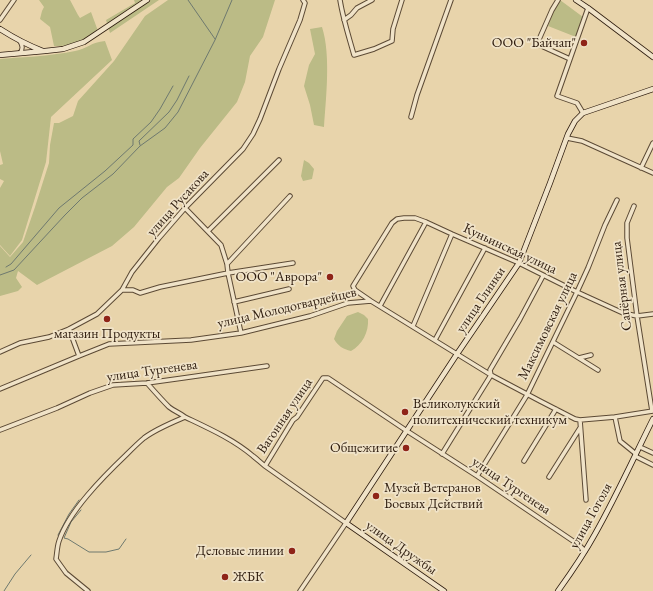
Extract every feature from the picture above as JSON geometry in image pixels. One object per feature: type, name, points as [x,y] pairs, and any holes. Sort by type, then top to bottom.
[{"type":"street","points":[[0,20],[14,0]]},
{"type":"street","points":[[0,55],[63,49],[84,42],[147,0]]},
{"type":"street","points":[[340,0],[342,14],[354,55],[374,49],[392,41],[393,29],[402,0]]},
{"type":"street","points":[[344,20],[357,8],[372,0]]},
{"type":"street","points":[[411,117],[417,95],[451,0]]},
{"type":"street","points":[[558,0],[537,44],[570,59]]},
{"type":"street","points":[[576,0],[653,57]]},
{"type":"street","name":"улица Русакова","points":[[0,352],[20,343],[69,330],[97,314],[122,290],[132,272],[159,238],[185,208],[243,149],[253,134],[300,20],[304,2]]},
{"type":"street","points":[[588,8],[557,96],[577,103],[583,113],[653,89]]},
{"type":"street","points":[[0,29],[20,42],[45,51]]},
{"type":"street","points":[[20,42],[23,45],[23,50],[20,53]]},
{"type":"street","name":"улица Глинки","points":[[300,591],[519,263],[567,138],[575,121],[583,113]]},
{"type":"street","points":[[567,138],[582,141],[653,173]]},
{"type":"street","points":[[641,168],[653,143]]},
{"type":"street","points":[[208,232],[279,160]]},
{"type":"street","points":[[227,264],[290,196]]},
{"type":"street","name":"Максимовская улица","points":[[477,476],[527,395],[577,292],[617,200]]},
{"type":"street","name":"Сапёрная улица","points":[[634,206],[627,223],[627,238],[637,316],[652,411]]},
{"type":"street","points":[[185,208],[221,245],[227,264],[241,333]]},
{"type":"street","name":"Куньинская улица","points":[[371,301],[355,290],[353,286],[392,223],[397,219],[416,218],[519,263],[543,276],[624,313],[637,316],[653,314]]},
{"type":"street","points":[[380,306],[426,222]]},
{"type":"street","points":[[413,326],[452,234]]},
{"type":"street","points":[[435,340],[485,248]]},
{"type":"street","points":[[122,290],[133,290],[140,293],[228,273],[293,263]]},
{"type":"street","points":[[442,454],[490,376],[490,370],[543,276]]},
{"type":"street","points":[[234,302],[289,289]]},
{"type":"street","points":[[371,301],[413,326],[490,376],[574,419],[580,420],[652,411]]},
{"type":"street","name":"улица Молодогвардейцев","points":[[0,388],[109,344],[191,340],[241,333],[310,316],[348,303],[371,301]]},
{"type":"street","points":[[69,330],[79,356]]},
{"type":"street","points":[[553,342],[598,370]]},
{"type":"street","points":[[579,358],[591,355]]},
{"type":"street","name":"улица Тургенева","points":[[0,430],[113,385],[147,383],[267,366]]},
{"type":"street","name":"улица Тургенева","points":[[324,378],[328,378],[477,476],[586,551]]},
{"type":"street","name":"Вагонная улица","points":[[265,466],[293,420],[297,417],[324,378]]},
{"type":"street","points":[[147,383],[173,411],[180,413],[237,444],[265,466],[346,523]]},
{"type":"street","points":[[524,461],[556,409]]},
{"type":"street","points":[[615,416],[620,441],[653,464]]},
{"type":"street","points":[[88,591],[66,573],[56,559],[59,541],[66,526],[73,514],[95,487],[144,438],[164,426],[185,417]]},
{"type":"street","name":"улица Гоголя","points":[[558,591],[586,551],[653,419]]},
{"type":"street","points":[[580,420],[586,500]]},
{"type":"street","points":[[549,477],[580,427]]},
{"type":"street","points":[[637,452],[653,453]]},
{"type":"street","name":"улица Дружбы","points":[[346,523],[444,591]]},
{"type":"green space","points":[[39,0],[70,0],[80,18],[91,12],[98,31],[77,43],[54,46],[50,27],[40,19],[44,7]]},
{"type":"green space","points":[[134,0],[159,0],[110,33],[106,20],[135,3]]},
{"type":"green space","points":[[168,0],[275,0],[263,37],[250,56],[245,82],[237,102],[200,148],[179,178],[167,187],[134,227],[112,246],[37,285],[18,271],[16,278],[22,287],[18,291],[0,296],[0,246],[10,257],[23,242],[49,163],[50,145],[54,123],[59,123],[73,116],[78,101],[114,61],[145,16]]},
{"type":"green space","points":[[560,0],[583,17],[576,37],[548,26],[554,10]]},
{"type":"green space","points":[[322,27],[325,38],[327,63],[327,90],[324,127],[314,125],[304,86],[309,65],[315,54],[310,29]]},
{"type":"green space","points":[[105,41],[112,60],[51,117],[46,162],[22,240],[10,256],[0,245],[0,188],[4,181],[0,179],[0,165],[3,164],[0,151],[0,59],[66,53]]},
{"type":"green space","points":[[304,160],[314,169],[312,179],[303,181],[301,176]]},
{"type":"green space","points":[[358,312],[368,319],[368,324],[364,338],[351,351],[341,347],[334,339],[337,331],[347,316]]},
{"type":"waterway","points":[[188,0],[215,39]]},
{"type":"waterway","points":[[0,275],[14,270],[82,198],[113,174],[140,146],[165,128],[178,112],[215,40],[232,0]]},
{"type":"waterway","points":[[140,145],[139,141],[169,112],[189,76]]},
{"type":"waterway","points":[[6,267],[11,264],[59,208],[105,171],[133,145],[133,139],[151,122],[173,86]]},
{"type":"waterway","points":[[58,535],[69,514],[79,500]]},
{"type":"waterway","points":[[81,510],[71,522],[64,538],[89,552],[106,552],[119,549],[126,539]]},
{"type":"waterway","points":[[4,591],[15,574],[31,555]]},
{"type":"place","name":"ООО \"Байчап\"","points":[[584,43]]},
{"type":"place","name":"ООО \"Аврора\"","points":[[330,277]]},
{"type":"place","name":"магазин Продукты","points":[[107,319]]},
{"type":"place","name":"Великолукский политехнический техникум","points":[[405,412]]},
{"type":"place","name":"Общежитие","points":[[406,448]]},
{"type":"place","name":"Музей Ветеранов Боевых Действий","points":[[376,496]]},
{"type":"place","name":"Деловые линии","points":[[292,551]]},
{"type":"place","name":"ЖБК","points":[[225,577]]}]
